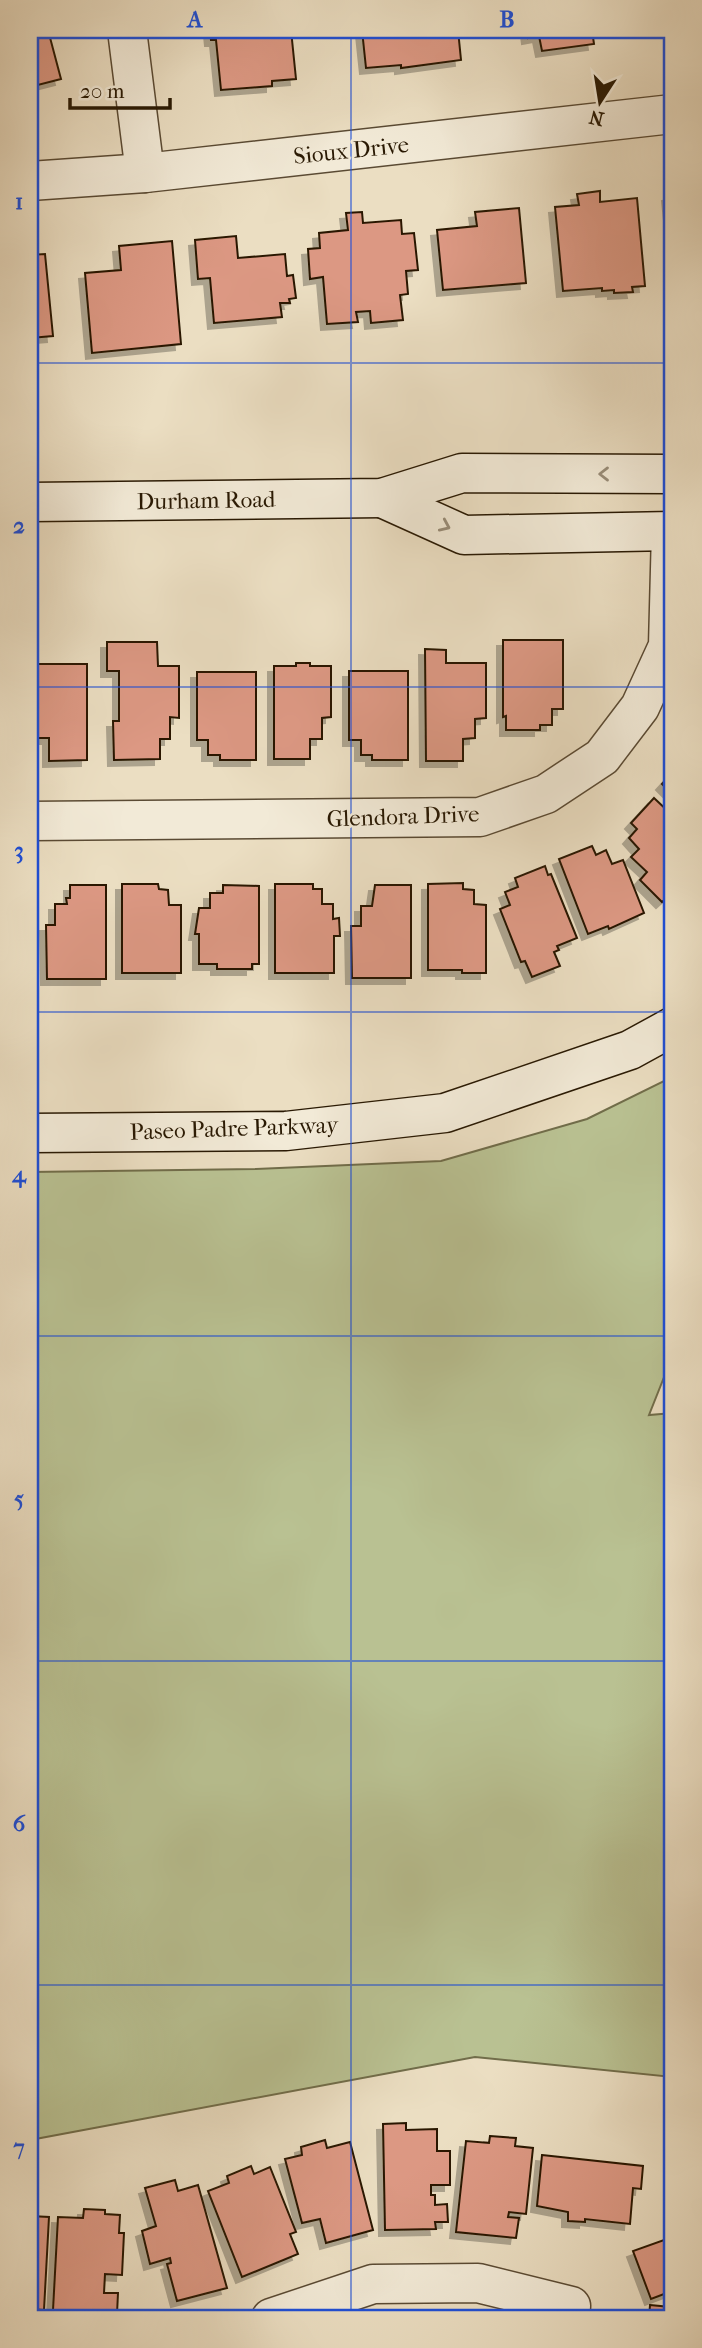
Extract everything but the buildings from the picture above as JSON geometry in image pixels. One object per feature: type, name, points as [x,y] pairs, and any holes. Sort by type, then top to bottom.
[{"type":"street","points":[[127,30],[145,173]]},
{"type":"street","name":"Sioux Drive","points":[[30,181],[145,173],[672,114]]},
{"type":"street","name":"Durham Road","points":[[30,502],[383,498],[462,473],[672,474]]},
{"type":"street","name":"Durham Road","points":[[383,498],[464,535],[672,531]]},
{"type":"street","name":"Glendora Drive","points":[[30,821],[480,817],[546,794],[601,757],[640,708],[668,646],[672,531]]},
{"type":"street","name":"Paseo Padre Parkway","points":[[30,1133],[286,1131],[445,1113],[630,1050],[672,1027]]},
{"type":"street","points":[[271,2318],[373,2284],[478,2283],[571,2306],[570,2318]]},
{"type":"green space","points":[[672,1077],[672,1357],[649,1415],[672,1413],[672,2077],[475,2057],[30,2140],[30,1172],[256,1169],[441,1161],[587,1119]]}]
